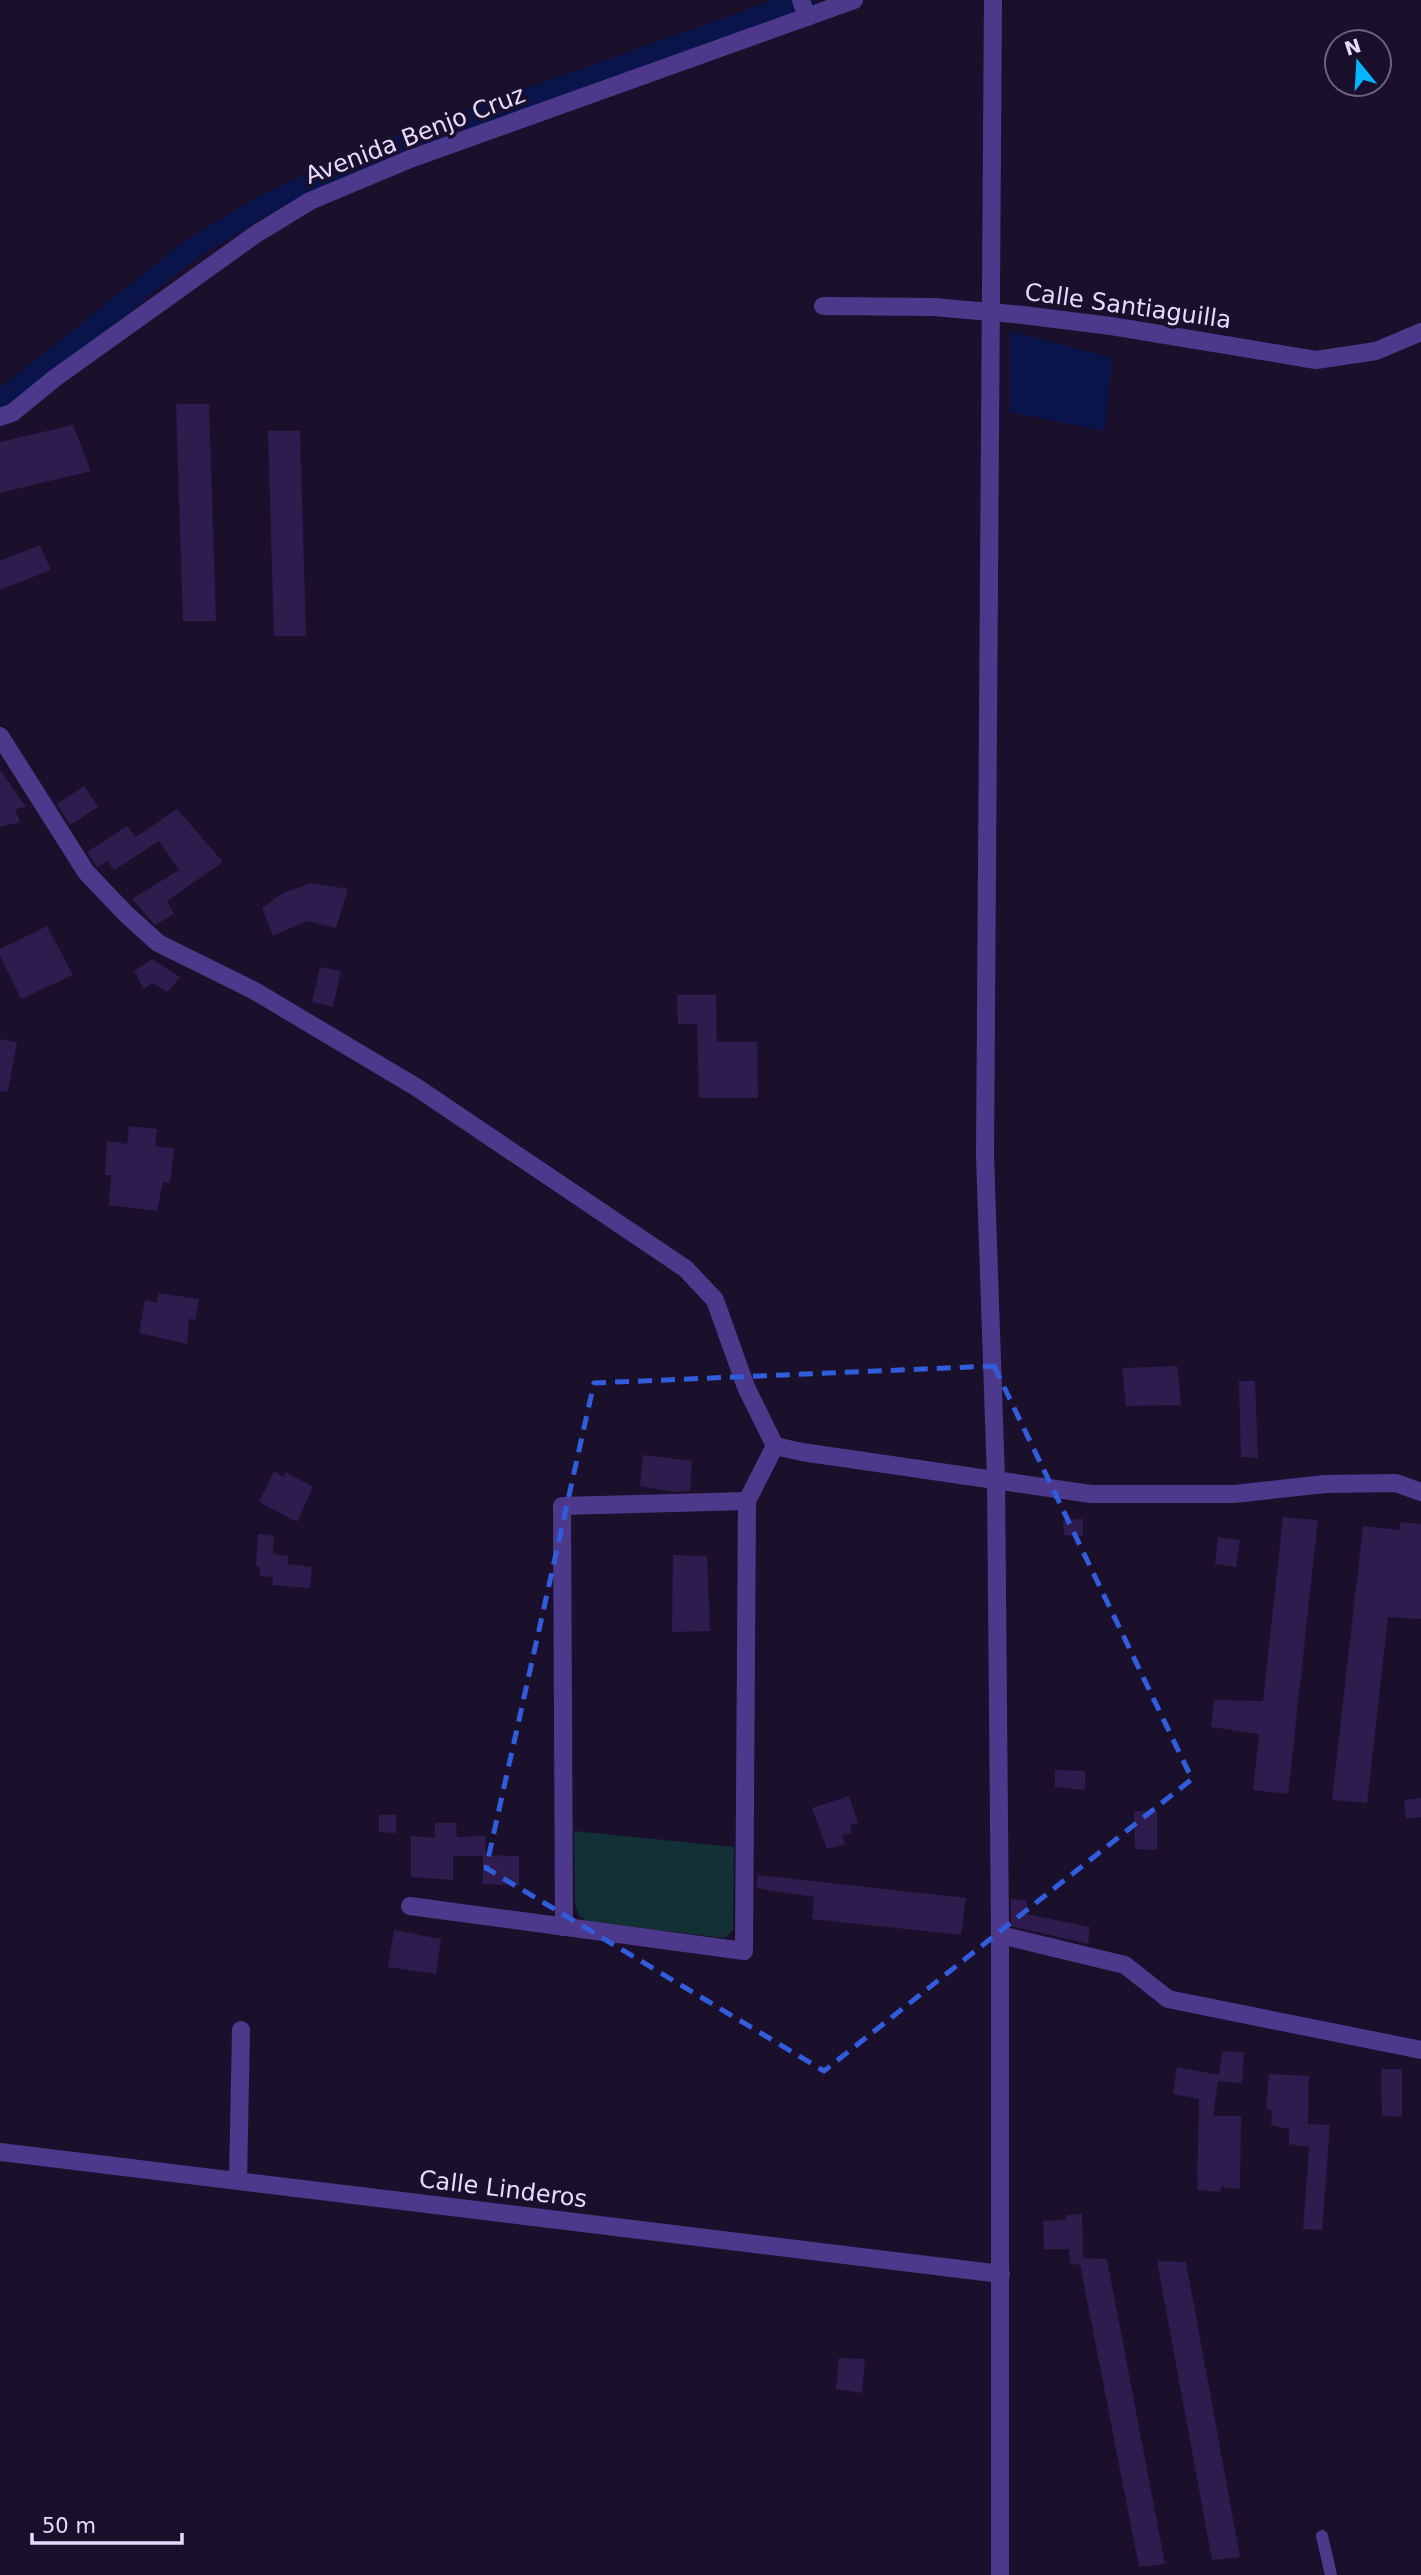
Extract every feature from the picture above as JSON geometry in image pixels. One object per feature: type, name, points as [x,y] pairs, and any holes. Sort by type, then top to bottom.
[{"type":"street","name":"Avenida Benjo Cruz","points":[[0,417],[12,413],[256,234],[310,201],[410,159],[804,8],[854,0]]},
{"type":"street","points":[[993,0],[985,1156],[996,1479],[1000,1935],[1000,2575]]},
{"type":"street","name":"Calle Santiaguilla","points":[[823,306],[934,307],[990,312],[1111,326],[1316,360],[1376,351],[1421,332]]},
{"type":"street","points":[[0,736],[86,872],[158,943],[253,990],[416,1087],[686,1269],[715,1300],[746,1387],[775,1446]]},
{"type":"street","points":[[775,1446],[1091,1494],[1234,1494],[1325,1484],[1396,1483],[1421,1492]]},
{"type":"street","points":[[410,1906],[744,1951],[747,1501],[775,1446]]},
{"type":"street","points":[[564,1927],[562,1506],[747,1501]]},
{"type":"street","points":[[1000,1935],[1125,1965],[1168,1999],[1421,2050]]},
{"type":"street","points":[[238,2181],[241,2030]]},
{"type":"street","name":"Calle Linderos","points":[[0,2152],[1001,2274]]},
{"type":"lane","points":[[1322,2536],[1331,2575]]},
{"type":"highlighted area","points":[[994,1366],[1192,1779],[824,2071],[486,1868],[594,1383]]},
{"type":"green space","points":[[574,1831],[734,1847],[733,1930],[725,1938],[590,1922],[579,1916],[575,1904]]},
{"type":"shaded area","points":[[1010,331],[1112,358],[1105,431],[1010,412]]},
{"type":"building","points":[[176,404],[209,404],[216,621],[183,621]]},
{"type":"building","points":[[73,425],[91,471],[0,493],[0,442]]},
{"type":"building","points":[[268,431],[300,431],[306,636],[274,636]]},
{"type":"building","points":[[40,545],[51,570],[0,590],[0,561]]},
{"type":"building","points":[[0,770],[26,807],[15,809],[20,822],[0,827]]},
{"type":"building","points":[[84,786],[98,807],[70,825],[57,804]]},
{"type":"building","points":[[177,809],[223,862],[167,901],[174,914],[155,925],[132,899],[179,870],[159,841],[114,870],[108,861],[97,867],[87,852],[127,826],[136,837]]},
{"type":"building","points":[[312,883],[348,889],[336,928],[307,921],[273,936],[262,908],[283,893]]},
{"type":"building","points":[[47,926],[73,975],[21,999],[0,955],[0,949]]},
{"type":"building","points":[[152,959],[180,977],[168,992],[152,983],[144,989],[134,971]]},
{"type":"building","points":[[320,967],[341,971],[333,1007],[312,1002]]},
{"type":"building","points":[[677,995],[716,995],[717,1042],[757,1042],[758,1098],[699,1098],[697,1024],[678,1024]]},
{"type":"building","points":[[0,1039],[17,1042],[8,1092],[0,1091]]},
{"type":"building","points":[[129,1126],[157,1129],[155,1146],[174,1149],[170,1183],[163,1182],[157,1211],[109,1205],[111,1175],[105,1175],[107,1141],[127,1144]]},
{"type":"building","points":[[158,1293],[199,1299],[195,1320],[189,1319],[187,1344],[139,1333],[145,1300],[157,1303]]},
{"type":"building","points":[[1177,1366],[1181,1405],[1126,1406],[1122,1368]]},
{"type":"building","points":[[1239,1381],[1255,1381],[1258,1458],[1241,1457]]},
{"type":"building","points":[[643,1455],[692,1461],[690,1491],[675,1492],[640,1486]]},
{"type":"building","points":[[274,1471],[284,1477],[286,1472],[313,1487],[297,1522],[259,1502]]},
{"type":"building","points":[[1283,1517],[1318,1520],[1288,1794],[1253,1790],[1259,1734],[1211,1727],[1214,1700],[1263,1701]]},
{"type":"building","points":[[1083,1519],[1083,1536],[1064,1535],[1063,1520]]},
{"type":"building","points":[[1400,1522],[1421,1524],[1421,1619],[1388,1617],[1367,1803],[1332,1800],[1363,1526],[1400,1530]]},
{"type":"building","points":[[258,1534],[274,1535],[273,1554],[288,1556],[288,1564],[312,1567],[310,1588],[272,1585],[273,1577],[260,1576],[260,1567],[256,1566]]},
{"type":"building","points":[[1218,1537],[1240,1540],[1236,1567],[1215,1564]]},
{"type":"building","points":[[673,1555],[707,1556],[710,1631],[672,1632]]},
{"type":"building","points":[[1055,1770],[1085,1771],[1085,1790],[1055,1787]]},
{"type":"building","points":[[849,1796],[858,1823],[850,1825],[852,1833],[842,1835],[845,1844],[827,1849],[812,1808]]},
{"type":"building","points":[[1421,1798],[1421,1817],[1406,1818],[1404,1800]]},
{"type":"building","points":[[1134,1811],[1157,1812],[1157,1850],[1135,1849]]},
{"type":"building","points":[[379,1815],[396,1815],[396,1833],[379,1832]]},
{"type":"building","points":[[435,1823],[456,1823],[457,1837],[485,1836],[486,1855],[519,1856],[519,1885],[483,1884],[483,1856],[453,1856],[453,1880],[411,1877],[411,1836],[435,1838]]},
{"type":"building","points":[[758,1875],[966,1898],[961,1935],[812,1919],[814,1897],[756,1888]]},
{"type":"building","points":[[1011,1899],[1027,1900],[1026,1914],[1090,1927],[1088,1944],[1011,1926]]},
{"type":"building","points":[[394,1930],[441,1939],[436,1974],[388,1967]]},
{"type":"building","points":[[1222,2051],[1244,2052],[1242,2083],[1218,2081],[1213,2116],[1241,2116],[1240,2189],[1221,2187],[1220,2192],[1197,2190],[1199,2099],[1173,2094],[1177,2067],[1219,2075]]},
{"type":"building","points":[[1381,2069],[1402,2069],[1402,2117],[1382,2116]]},
{"type":"building","points":[[1269,2074],[1309,2076],[1308,2124],[1330,2125],[1322,2230],[1303,2229],[1309,2147],[1289,2144],[1289,2129],[1271,2125],[1272,2111],[1266,2108]]},
{"type":"building","points":[[1082,2214],[1083,2258],[1107,2259],[1165,2564],[1139,2567],[1080,2264],[1070,2265],[1069,2249],[1044,2249],[1043,2221],[1066,2220],[1066,2215]]},
{"type":"building","points":[[1157,2261],[1186,2262],[1240,2557],[1212,2560]]},
{"type":"building","points":[[839,2358],[865,2359],[862,2393],[836,2389]]},
{"type":"waterway","points":[[0,399],[190,250],[262,206],[374,154],[805,0]]}]
